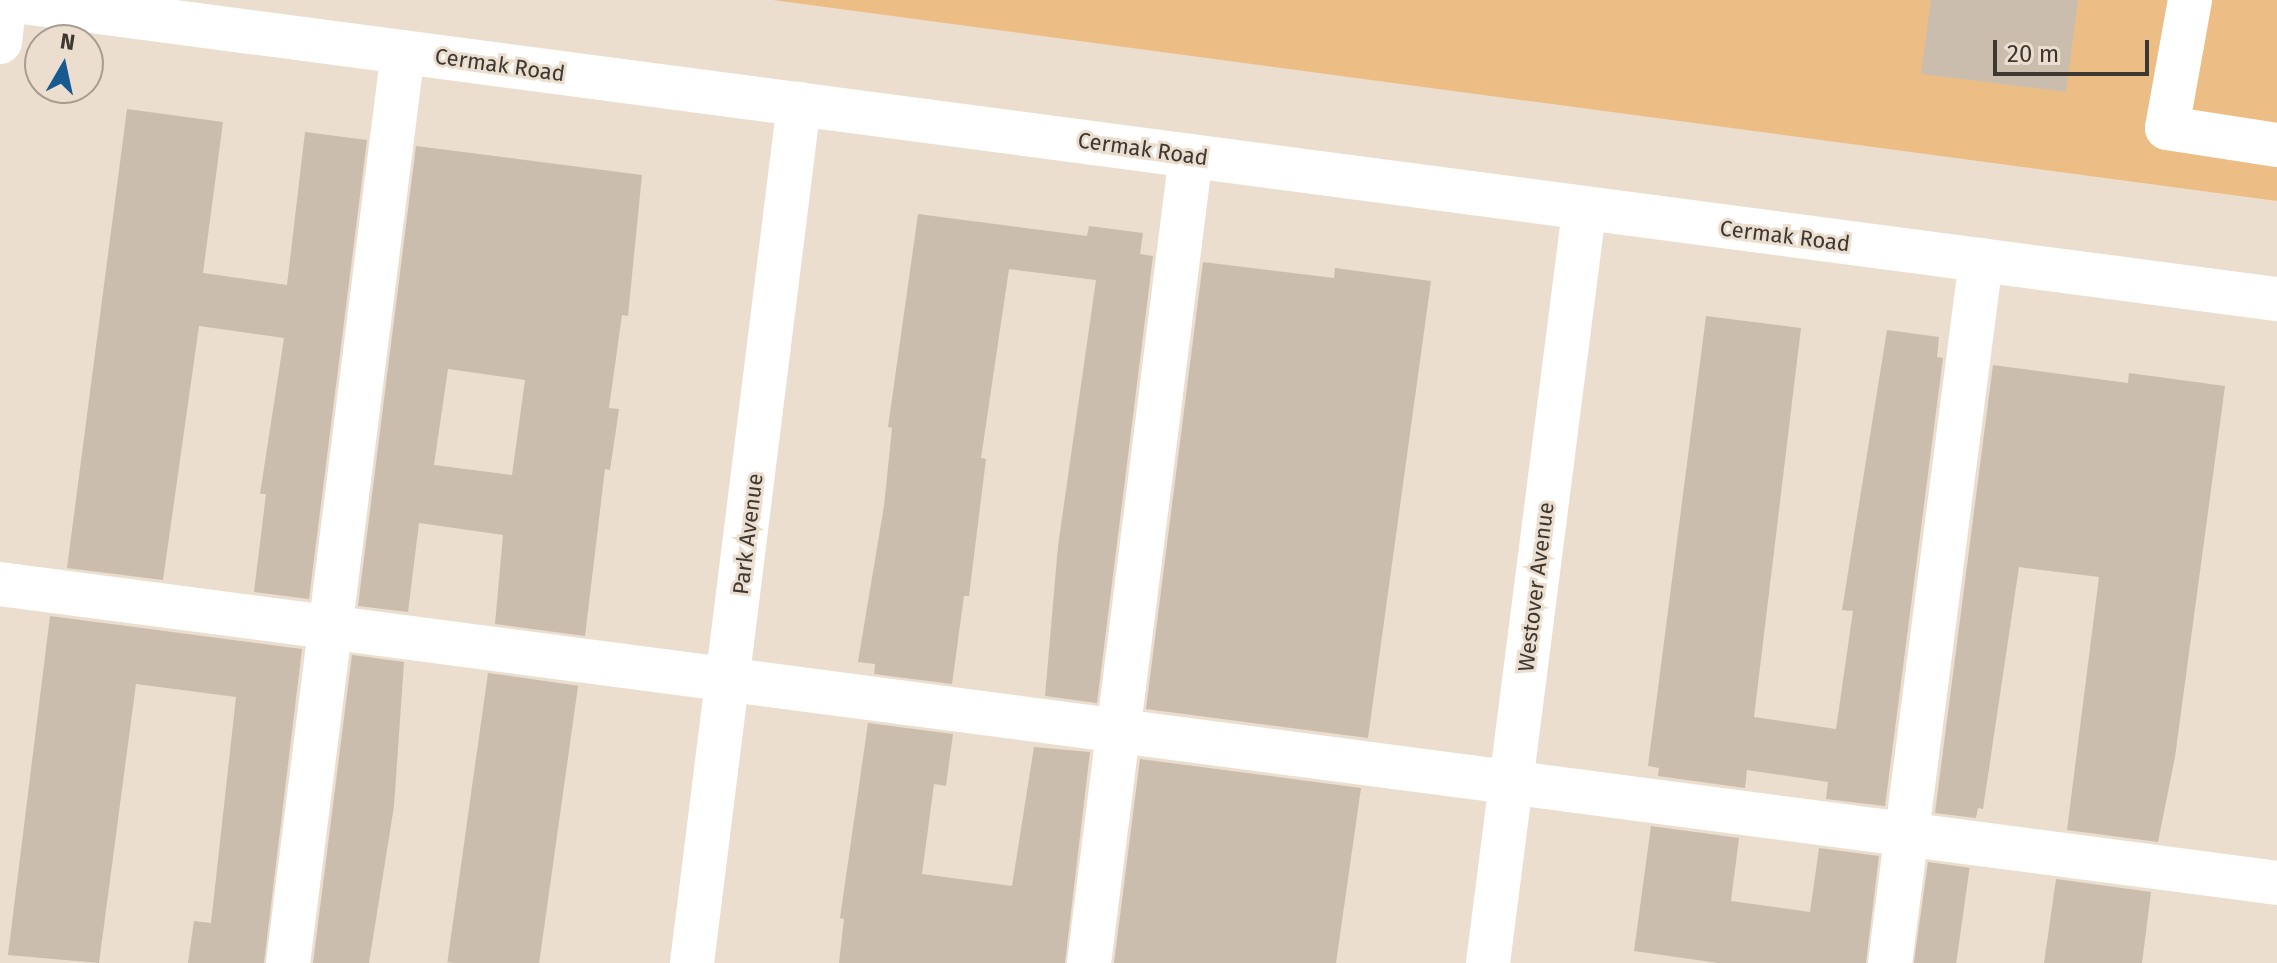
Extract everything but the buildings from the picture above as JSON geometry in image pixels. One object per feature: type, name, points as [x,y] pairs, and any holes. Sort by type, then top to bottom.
[{"type":"main road","points":[[0,42],[7,0]]},
{"type":"main road","name":"Cermak Road","points":[[7,0],[1584,211],[2277,299]]},
{"type":"main road","points":[[2190,0],[2167,128],[2277,145]]},
{"type":"main road","points":[[288,963],[403,52]]},
{"type":"main road","name":"Park Avenue","points":[[692,963],[730,679],[799,104]]},
{"type":"main road","points":[[1089,963],[1191,156]]},
{"type":"main road","name":"Westover Avenue","points":[[1488,963],[1584,211]]},
{"type":"main road","points":[[1890,963],[1981,260]]},
{"type":"main road","points":[[0,584],[2277,883]]},
{"type":"shaded area","points":[[773,0],[2277,0],[2277,201]]}]
